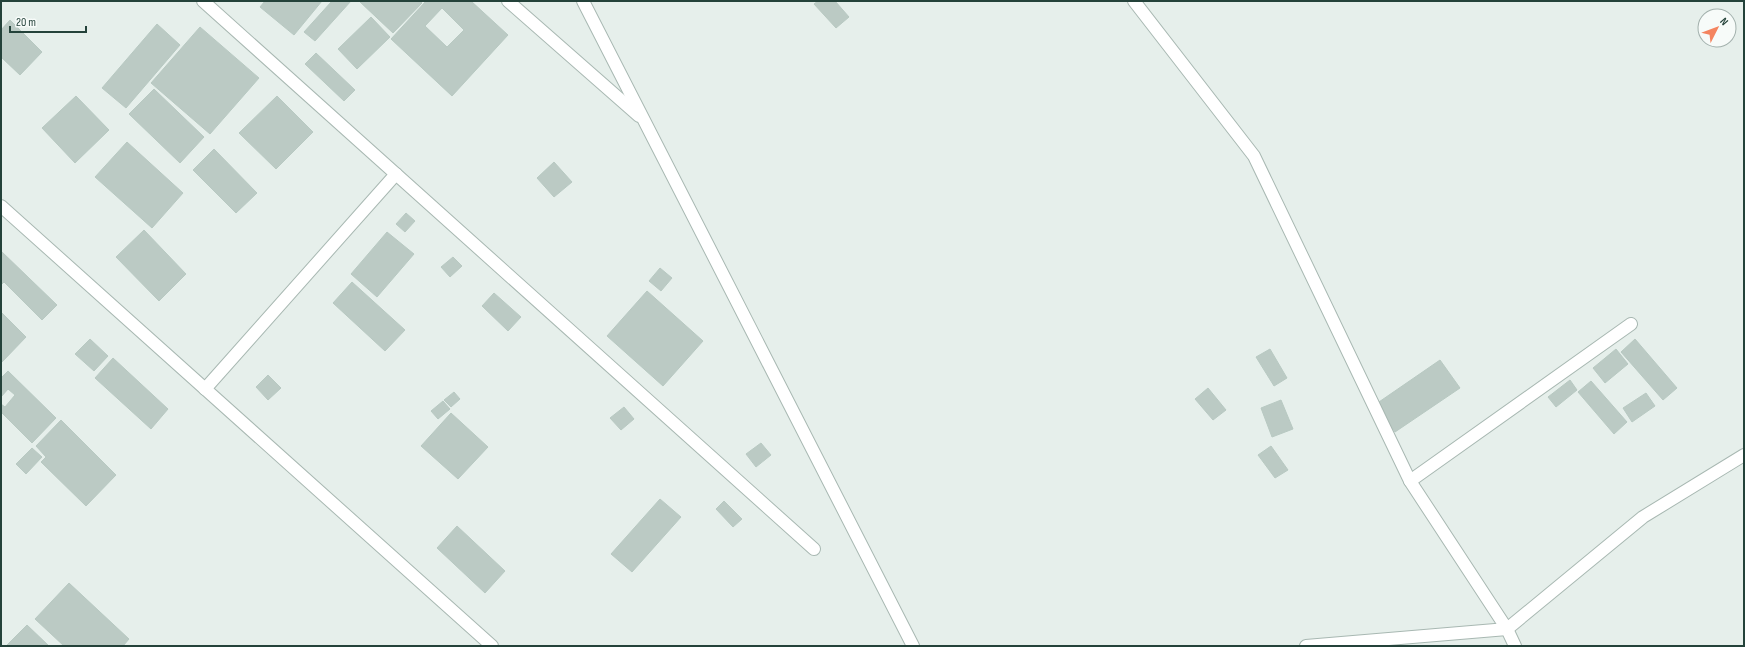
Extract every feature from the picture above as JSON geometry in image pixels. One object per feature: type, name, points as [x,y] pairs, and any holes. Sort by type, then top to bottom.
[{"type":"street","points":[[203,1],[814,549]]},
{"type":"street","points":[[508,1],[644,121]]},
{"type":"street","points":[[583,1],[913,646]]},
{"type":"street","points":[[1134,1],[1254,156],[1410,480],[1507,630],[1515,646]]},
{"type":"street","points":[[205,389],[396,174]]},
{"type":"street","points":[[1,206],[492,646]]},
{"type":"street","points":[[1410,480],[1630,324]]},
{"type":"street","points":[[1306,646],[1507,630],[1643,518],[1744,455]]},
{"type":"building","points":[[265,1],[322,1],[294,35],[260,7]]},
{"type":"building","points":[[332,1],[351,1],[315,41],[304,32]]},
{"type":"building","points":[[359,1],[420,1],[422,3],[393,33]]},
{"type":"building","points":[[426,1],[471,1],[508,35],[452,96],[391,39]],"holes":[[[442,8],[464,30],[447,47],[425,26]]]},
{"type":"building","points":[[818,1],[835,1],[849,17],[836,28],[814,4]]},
{"type":"building","points":[[371,17],[390,37],[357,69],[338,49]]},
{"type":"building","points":[[10,20],[42,52],[20,75],[1,57],[1,30]]},
{"type":"building","points":[[157,24],[180,45],[126,108],[102,88]]},
{"type":"building","points":[[200,27],[259,78],[210,134],[151,83]]},
{"type":"building","points":[[316,53],[355,90],[344,101],[305,64]]},
{"type":"building","points":[[154,89],[204,137],[180,163],[129,114]]},
{"type":"building","points":[[76,96],[109,130],[75,163],[42,128]]},
{"type":"building","points":[[277,96],[313,132],[276,169],[239,133]]},
{"type":"building","points":[[127,142],[183,193],[152,228],[95,177]]},
{"type":"building","points":[[214,149],[257,193],[236,213],[193,170]]},
{"type":"building","points":[[554,162],[572,182],[554,197],[537,178]]},
{"type":"building","points":[[406,213],[415,221],[405,232],[396,224]]},
{"type":"building","points":[[144,230],[186,274],[159,301],[116,257]]},
{"type":"building","points":[[387,232],[414,254],[377,297],[351,274]]},
{"type":"building","points":[[1,251],[57,305],[42,320],[4,282],[1,285]]},
{"type":"building","points":[[453,257],[462,266],[450,277],[441,267]]},
{"type":"building","points":[[660,268],[672,278],[661,291],[649,281]]},
{"type":"building","points":[[352,282],[405,330],[385,351],[333,303]]},
{"type":"building","points":[[647,291],[703,341],[663,386],[607,336]]},
{"type":"building","points":[[494,293],[521,317],[508,331],[482,306]]},
{"type":"building","points":[[1,312],[26,337],[2,362],[1,361]]},
{"type":"building","points":[[90,339],[108,356],[94,371],[75,354]]},
{"type":"building","points":[[1635,339],[1677,388],[1663,400],[1621,352]]},
{"type":"building","points":[[1270,349],[1287,378],[1274,386],[1256,357]]},
{"type":"building","points":[[1616,349],[1628,364],[1605,383],[1593,368]]},
{"type":"building","points":[[113,358],[168,409],[151,429],[95,378]]},
{"type":"building","points":[[1440,360],[1460,388],[1395,432],[1376,404]]},
{"type":"building","points":[[8,371],[56,418],[32,443],[1,412],[1,404],[5,407],[15,395],[8,389],[1,397],[1,378]]},
{"type":"building","points":[[268,375],[281,388],[268,400],[256,387]]},
{"type":"building","points":[[1570,380],[1577,390],[1556,407],[1548,397]]},
{"type":"building","points":[[1591,381],[1627,422],[1614,434],[1578,392]]},
{"type":"building","points":[[1208,388],[1226,410],[1213,420],[1195,399]]},
{"type":"building","points":[[454,392],[460,399],[451,407],[444,400]]},
{"type":"building","points":[[1646,393],[1655,406],[1632,422],[1623,408]]},
{"type":"building","points":[[1281,400],[1293,429],[1272,437],[1261,408]]},
{"type":"building","points":[[443,401],[450,409],[438,419],[431,411]]},
{"type":"building","points":[[624,407],[634,419],[621,430],[610,418]]},
{"type":"building","points":[[451,413],[488,447],[458,479],[421,446]]},
{"type":"building","points":[[61,420],[116,475],[86,506],[41,462],[46,457],[36,446]]},
{"type":"building","points":[[761,443],[771,455],[756,467],[746,454]]},
{"type":"building","points":[[1271,446],[1288,470],[1275,478],[1258,455]]},
{"type":"building","points":[[32,448],[42,457],[26,474],[16,464]]},
{"type":"building","points":[[660,499],[681,517],[632,572],[611,554]]},
{"type":"building","points":[[724,501],[742,519],[733,527],[716,509]]},
{"type":"building","points":[[457,526],[505,571],[485,593],[437,548]]},
{"type":"building","points":[[69,583],[129,639],[123,646],[64,646],[35,619]]},
{"type":"building","points":[[27,625],[49,646],[6,646]]}]
